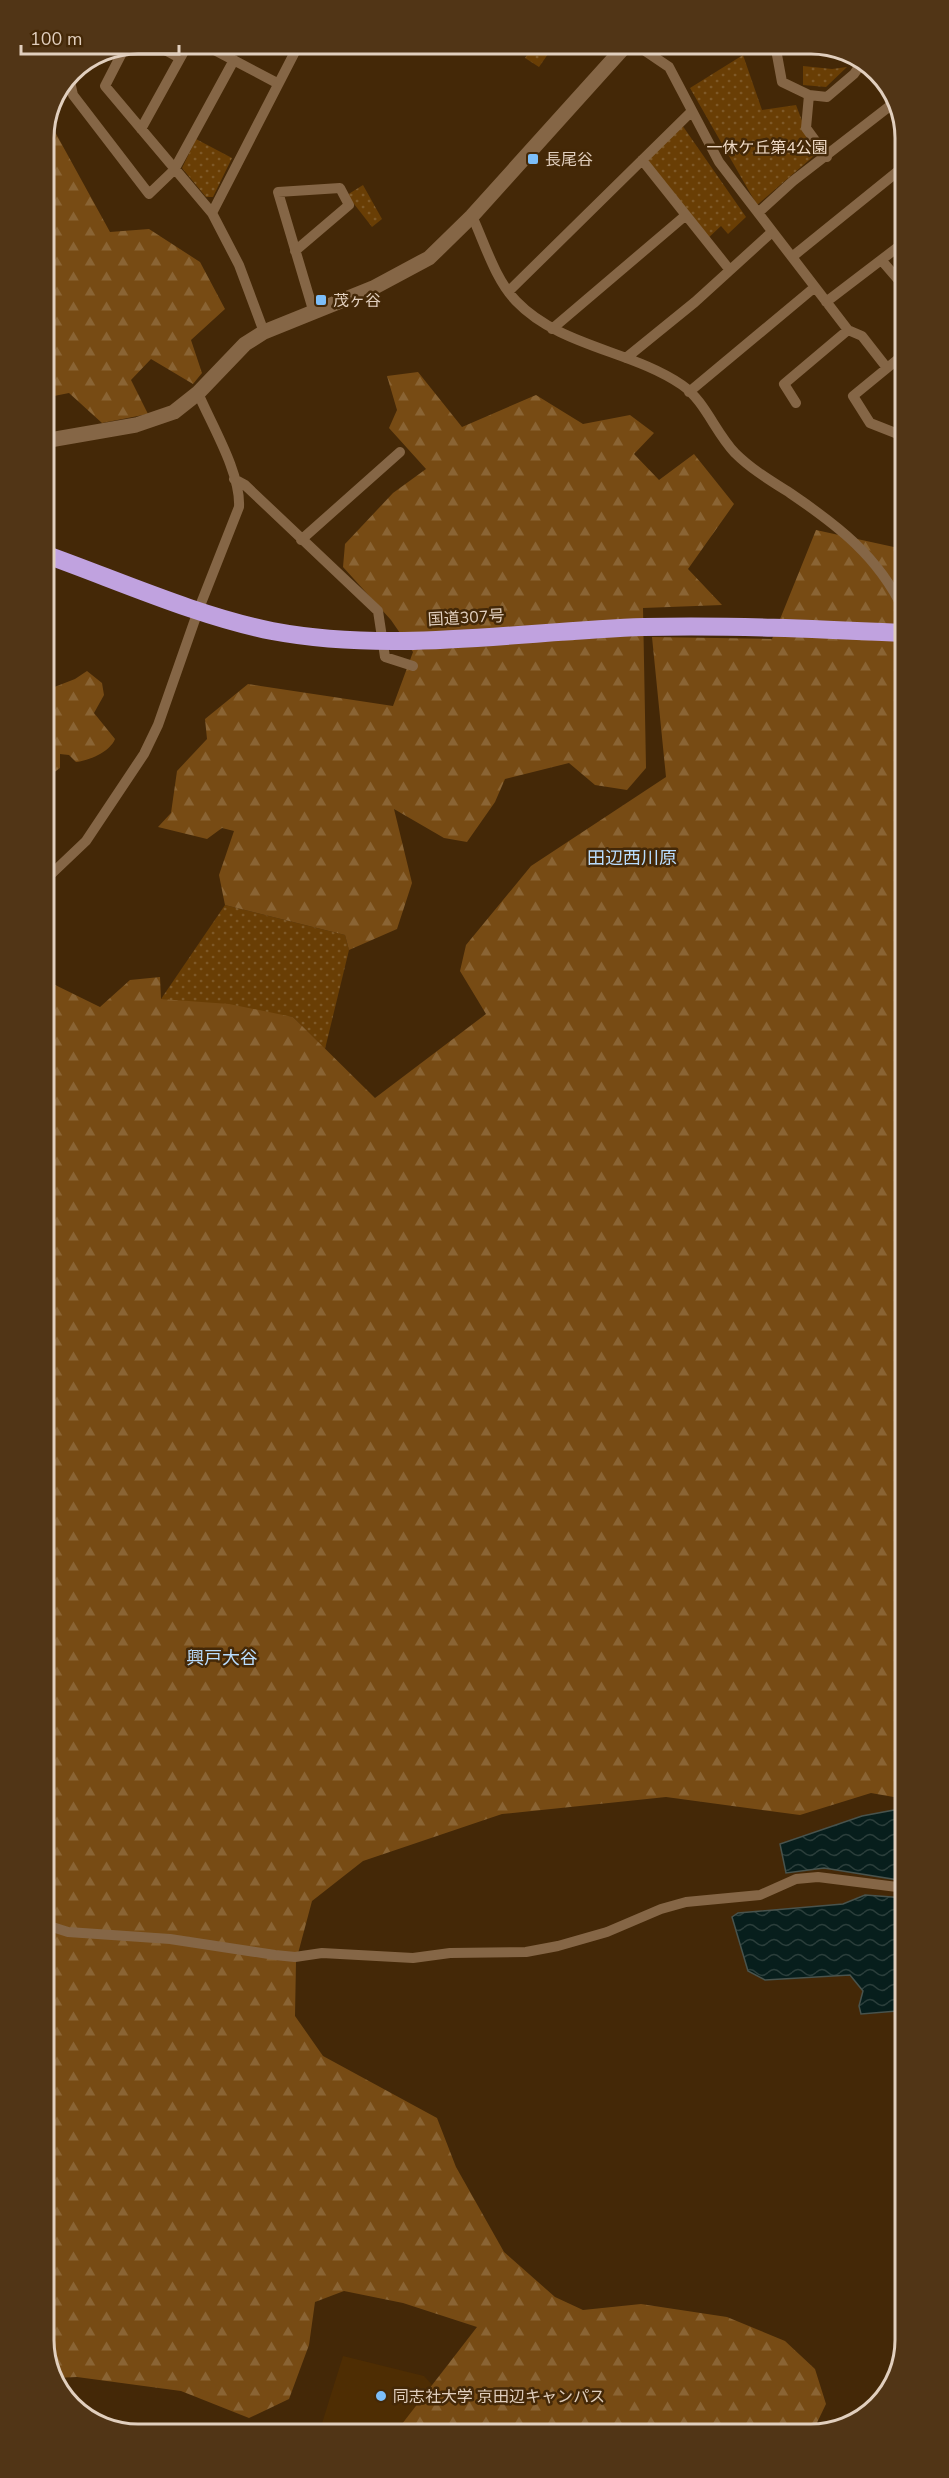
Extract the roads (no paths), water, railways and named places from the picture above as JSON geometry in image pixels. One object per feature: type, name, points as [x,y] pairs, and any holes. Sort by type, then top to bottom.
[{"type":"highway","name":"国道307号","points":[[54,558],[198,611],[272,631],[328,639],[381,641],[646,627],[895,633]]},
{"type":"street","points":[[173,54],[180,58]]},
{"type":"street","points":[[141,129],[182,54]]},
{"type":"street","points":[[222,54],[277,83]]},
{"type":"street","points":[[212,213],[293,54]]},
{"type":"street","points":[[54,439],[136,425],[174,412],[198,393],[244,344],[264,332],[373,288],[429,258],[472,216],[618,54]]},
{"type":"street","points":[[650,54],[669,67],[719,162],[848,330],[862,336],[887,368]]},
{"type":"street","points":[[777,54],[782,82],[809,95],[827,97],[858,68]]},
{"type":"street","points":[[120,56],[105,86],[212,213],[239,265],[264,332]]},
{"type":"street","points":[[71,87],[73,95],[149,194],[174,170],[234,60]]},
{"type":"street","points":[[809,95],[806,128],[827,156]]},
{"type":"street","points":[[758,213],[793,181],[888,107]]},
{"type":"street","points":[[509,291],[692,111]]},
{"type":"street","points":[[642,160],[729,269]]},
{"type":"street","points":[[792,258],[895,174]]},
{"type":"street","points":[[295,251],[349,204],[340,188],[278,192],[295,251],[314,313]]},
{"type":"street","points":[[552,329],[686,215]]},
{"type":"street","points":[[472,216],[502,283],[515,300],[552,329],[626,358],[682,385],[735,453],[752,468],[854,540],[873,561],[895,596]]},
{"type":"street","points":[[626,358],[695,302],[772,232]]},
{"type":"street","points":[[826,302],[883,262],[895,251]]},
{"type":"street","points":[[883,262],[895,276]]},
{"type":"street","points":[[689,392],[815,287]]},
{"type":"street","points":[[796,403],[784,384],[848,330]]},
{"type":"street","points":[[895,362],[853,396],[870,423],[895,433]]},
{"type":"street","points":[[54,871],[86,841],[144,754],[158,724],[198,611],[239,507],[240,494],[198,393]]},
{"type":"street","points":[[301,540],[400,453]]},
{"type":"street","points":[[234,479],[245,485],[378,611],[385,657],[413,666]]},
{"type":"street","points":[[54,1928],[68,1932],[170,1939],[275,1956],[295,1957],[322,1953],[413,1958],[450,1953],[526,1952],[558,1946],[607,1932],[686,1902],[760,1895],[795,1879],[818,1877],[895,1887]]},
{"type":"water","points":[[895,1810],[895,1879],[824,1868],[786,1873],[780,1844],[862,1816]]},
{"type":"water","points":[[865,1895],[895,1897],[895,2011],[861,2014],[859,2006],[863,1991],[850,1975],[765,1980],[748,1971],[732,1917],[738,1913],[843,1904]]},
{"type":"place","name":"長尾谷","points":[[533,159]]},
{"type":"place","name":"茂ヶ谷","points":[[321,300]]},
{"type":"place","name":"同志社大学 京田辺キャンパス","points":[[381,2396]]},
{"type":"district","name":"田辺西川原","points":[[632,858]]},
{"type":"district","name":"興戸大谷","points":[[222,1658]]},
{"type":"park label","name":"一休ケ丘第4公園","points":[[767,147]]}]
